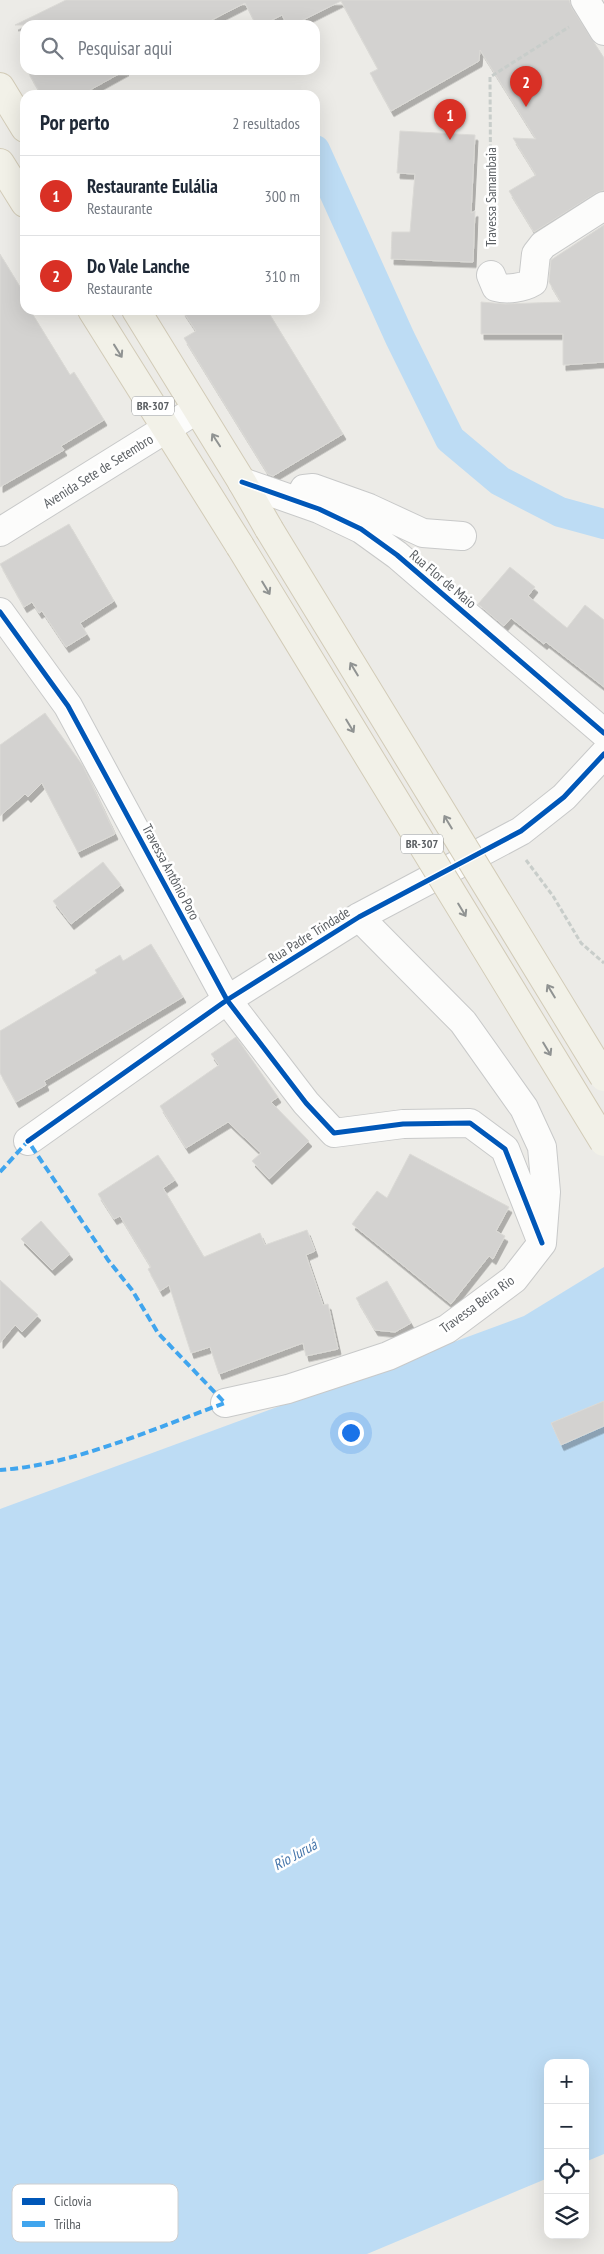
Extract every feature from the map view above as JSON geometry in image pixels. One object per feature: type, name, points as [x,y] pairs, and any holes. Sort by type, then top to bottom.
[{"type":"main road","points":[[0,87],[20,120]]},
{"type":"main road","points":[[0,163],[20,195]]},
{"type":"main road","name":"BR-307","points":[[95,315],[240,546],[604,1142]]},
{"type":"main road","name":"BR-307","points":[[139,315],[604,1077]]},
{"type":"street","points":[[491,275],[496,287],[528,285],[533,282],[536,254],[543,245],[604,206]]},
{"type":"street","name":"Avenida Sete de Setembro","points":[[0,532],[196,410]]},
{"type":"street","name":"Rua Flor de Maio","points":[[242,482],[319,509],[361,529],[397,555],[604,732]]},
{"type":"street","points":[[278,494],[313,488],[369,508],[423,533],[462,536]]},
{"type":"street","name":"Travessa Antônio Poro","points":[[0,612],[68,706],[227,1000],[306,1103],[334,1133],[403,1124],[470,1123],[505,1149],[542,1242]]},
{"type":"street","name":"Rua Padre Trindade","points":[[28,1141],[227,1000],[359,917],[510,838],[564,797],[604,754]]},
{"type":"street","points":[[359,917],[463,1022],[524,1108],[542,1147],[546,1192],[542,1242]]},
{"type":"street","name":"Travessa Beira Rio","points":[[225,1403],[288,1388],[388,1356],[447,1329],[514,1279],[542,1242]]},
{"type":"path","points":[[510,838],[553,896],[581,943],[604,963]]},
{"type":"water","name":"Rio Juruá","points":[[604,1267],[604,2154],[589,2160],[589,2059],[544,2059],[544,2180],[367,2254],[0,2254],[0,1509],[524,1316]]},
{"type":"building","points":[[66,0],[569,0],[572,8],[604,58],[604,190],[596,193],[534,232],[509,191],[536,175],[513,138],[536,139],[480,50],[479,61],[391,111],[370,73],[378,69],[341,1],[303,20],[284,20],[282,15],[272,20],[254,20],[245,3],[212,20],[25,20]]},
{"type":"building","points":[[30,75],[117,75],[90,90],[38,90]]},
{"type":"building","points":[[400,131],[475,135],[471,213],[475,211],[473,262],[391,259],[392,232],[410,232],[415,174],[397,173]]},
{"type":"building","points":[[604,225],[604,362],[563,365],[563,334],[481,334],[481,302],[505,304],[561,302],[549,282],[551,260]]},
{"type":"building","points":[[0,254],[20,287],[20,315],[33,315],[70,375],[74,372],[104,420],[61,446],[64,450],[0,487]]},
{"type":"building","points":[[185,315],[270,315],[343,434],[273,476],[268,474],[184,338],[196,331]]},
{"type":"building","points":[[69,524],[114,601],[80,623],[87,634],[66,647],[42,611],[39,613],[32,602],[24,607],[0,564]]},
{"type":"building","points":[[510,567],[535,587],[528,596],[567,628],[585,605],[604,620],[604,687],[546,642],[544,644],[511,618],[504,626],[478,604]]},
{"type":"building","points":[[45,713],[83,766],[115,834],[78,852],[42,783],[28,797],[25,794],[0,816],[0,745]]},
{"type":"building","points":[[103,862],[121,885],[71,924],[53,901]]},
{"type":"building","points":[[151,944],[183,997],[44,1081],[46,1085],[16,1102],[0,1073],[0,1031],[97,973],[95,970],[120,955],[123,961]]},
{"type":"building","points":[[236,1037],[278,1097],[271,1102],[309,1141],[269,1179],[252,1161],[261,1153],[228,1122],[186,1148],[160,1106],[219,1065],[211,1054]]},
{"type":"building","points":[[410,1154],[509,1207],[496,1231],[505,1236],[493,1259],[489,1256],[451,1304],[352,1224],[377,1191],[387,1198]]},
{"type":"building","points":[[158,1155],[175,1180],[163,1188],[204,1257],[260,1233],[265,1245],[307,1230],[315,1251],[306,1255],[323,1305],[328,1304],[338,1349],[306,1356],[303,1343],[219,1374],[210,1347],[191,1353],[169,1285],[160,1291],[148,1269],[151,1267],[120,1216],[114,1219],[98,1194]]},
{"type":"building","points":[[41,1221],[70,1254],[52,1270],[21,1239]]},
{"type":"building","points":[[0,1280],[38,1315],[22,1332],[15,1325],[0,1343]]},
{"type":"building","points":[[387,1281],[411,1323],[395,1332],[375,1330],[356,1298]]},
{"type":"building","points":[[604,1401],[604,1426],[561,1445],[551,1423]]},
{"type":"waterway","points":[[320,161],[400,338],[450,439],[500,481],[560,512],[604,524]]},
{"type":"marked path","points":[[0,1172],[28,1141],[108,1260],[132,1290],[158,1333],[225,1403],[143,1434],[85,1453],[28,1467],[0,1470]]},
{"type":"cycle path","points":[[242,482],[319,509],[361,529],[397,555],[604,733]]},
{"type":"cycle path","points":[[0,612],[68,706],[227,1000],[306,1103],[334,1133],[403,1124],[470,1123],[505,1149],[542,1243]]},
{"type":"cycle path","points":[[28,1141],[227,1000],[359,917],[521,831],[564,797],[604,754]]},
{"type":"place","name":"Do Vale Lanche","points":[[526,107]]},
{"type":"place","name":"Restaurante Eulália","points":[[450,140]]}]
